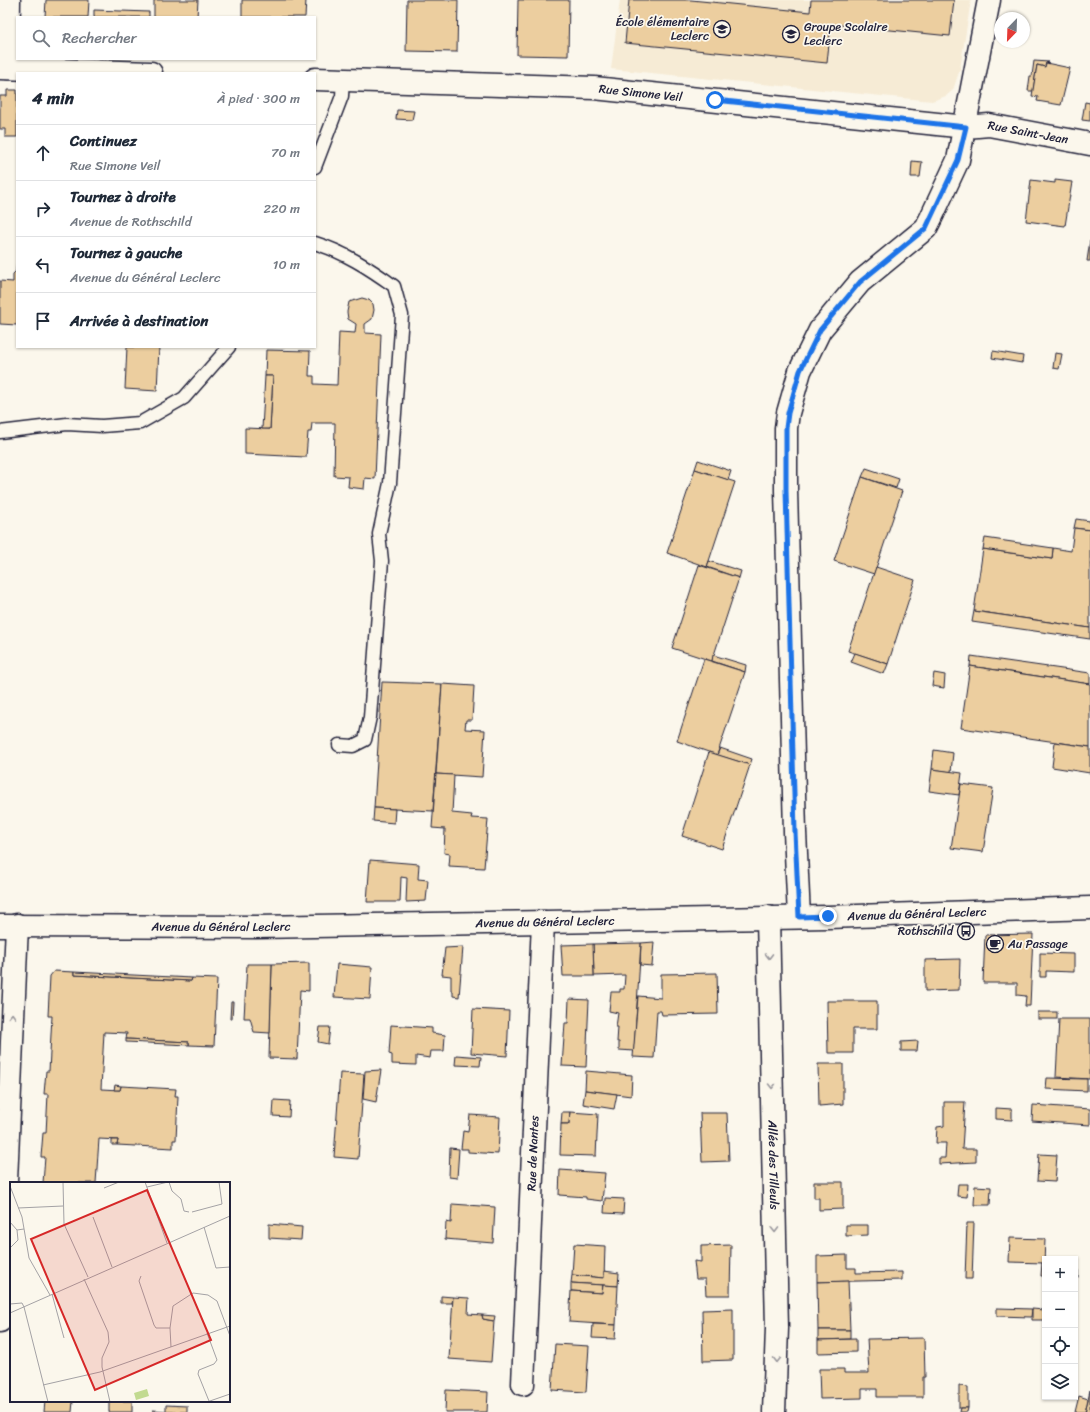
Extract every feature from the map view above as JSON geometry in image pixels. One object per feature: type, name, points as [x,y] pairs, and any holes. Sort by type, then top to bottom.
[{"type":"street","points":[[9,0],[4,68],[122,72]]},
{"type":"street","points":[[799,917],[795,832],[786,490],[786,428],[788,413],[800,371],[820,330],[860,282],[926,228],[958,160],[966,127],[988,0]]},
{"type":"street","name":"Rue Simone Veil","points":[[316,79],[594,88],[966,127]]},
{"type":"street","name":"Rue Saint-Jean","points":[[966,127],[989,125],[1090,144]]},
{"type":"street","name":"Avenue du Général Leclerc","points":[[8,926],[257,927],[799,917],[1090,908]]},
{"type":"street","name":"Allée des Tilleuls","points":[[768,917],[777,1328],[774,1412]]},
{"type":"street","name":"Rue de Nantes","points":[[523,1384],[543,922]]},
{"type":"street","points":[[0,1321],[8,926]]},
{"type":"lane","points":[[316,165],[342,96],[343,80]]},
{"type":"lane","points":[[316,243],[336,249],[372,270],[394,286],[402,316],[390,483],[379,534],[382,561],[370,718],[365,740],[353,746],[339,745]]},
{"type":"lane","points":[[0,432],[67,424],[102,426],[140,423],[184,398],[228,348]]},
{"type":"shaded area","name":"Groupe Scolaire Leclerc","points":[[620,0],[971,0],[960,69],[953,90],[946,96],[932,101],[611,69]]},
{"type":"building","points":[[46,0],[89,0],[88,16],[45,16]]},
{"type":"building","points":[[154,0],[198,0],[197,16],[154,16]]},
{"type":"building","points":[[242,0],[306,0],[305,16],[242,16]]},
{"type":"building","points":[[407,0],[458,0],[457,52],[406,51]]},
{"type":"building","points":[[518,0],[569,0],[568,56],[517,55]]},
{"type":"building","points":[[629,0],[691,0],[810,12],[811,0],[954,0],[950,36],[831,24],[827,63],[625,43]]},
{"type":"building","points":[[94,10],[149,12],[149,16],[94,16]]},
{"type":"building","points":[[1034,61],[1049,62],[1046,63],[1045,67],[1037,65],[1033,91],[1028,91],[1030,76],[1032,76]]},
{"type":"building","points":[[1046,63],[1070,68],[1061,105],[1037,101],[1038,97],[1032,96],[1037,65],[1045,67]]},
{"type":"building","points":[[7,90],[16,90],[16,137],[5,137],[5,129],[0,129],[0,96],[7,96]]},
{"type":"building","points":[[1085,102],[1090,103],[1090,121],[1082,120]]},
{"type":"building","points":[[397,110],[414,111],[412,120],[396,119]]},
{"type":"building","points":[[912,161],[922,162],[920,177],[911,177]]},
{"type":"building","points":[[1031,180],[1055,183],[1055,180],[1072,182],[1065,226],[1026,221]]},
{"type":"building","points":[[1090,240],[1090,261],[1087,261]]},
{"type":"building","points":[[16,271],[16,325],[0,324],[0,281],[13,282],[13,274]]},
{"type":"building","points":[[362,298],[369,300],[373,304],[374,310],[372,319],[365,324],[365,333],[381,334],[375,479],[365,478],[364,489],[348,487],[349,477],[334,476],[335,423],[312,423],[311,432],[308,432],[306,457],[245,454],[245,428],[270,429],[273,376],[265,376],[266,350],[310,351],[309,376],[314,376],[314,384],[337,385],[339,332],[355,333],[356,324],[348,319],[347,312],[349,302]]},
{"type":"building","points":[[127,348],[159,348],[157,391],[125,389]]},
{"type":"building","points":[[993,351],[1023,356],[1022,363],[992,358]]},
{"type":"building","points":[[1055,353],[1062,354],[1059,369],[1053,368]]},
{"type":"building","points":[[265,376],[273,376],[270,429],[262,429]]},
{"type":"building","points":[[698,460],[731,471],[728,480],[695,469]]},
{"type":"building","points":[[866,468],[899,479],[896,488],[862,477]]},
{"type":"building","points":[[695,469],[735,482],[707,567],[667,553]]},
{"type":"building","points":[[862,477],[902,491],[874,574],[834,561]]},
{"type":"building","points":[[1076,519],[1090,521],[1090,530],[1074,528]]},
{"type":"building","points":[[1074,528],[1090,530],[1090,628],[974,611],[983,549],[1052,559],[1053,548],[1071,551]]},
{"type":"building","points":[[985,538],[1053,548],[1052,559],[983,549]]},
{"type":"building","points":[[709,561],[741,571],[739,578],[707,567]]},
{"type":"building","points":[[699,565],[739,578],[712,661],[672,648]]},
{"type":"building","points":[[876,567],[915,580],[888,664],[848,651]]},
{"type":"building","points":[[974,611],[1090,628],[1090,639],[972,622]]},
{"type":"building","points":[[855,653],[888,664],[884,674],[851,662]]},
{"type":"building","points":[[713,655],[746,665],[745,672],[712,661]]},
{"type":"building","points":[[971,656],[1090,673],[1090,684],[970,666]]},
{"type":"building","points":[[704,659],[745,672],[717,755],[677,741]]},
{"type":"building","points":[[970,666],[1090,684],[1090,747],[961,728]]},
{"type":"building","points":[[934,673],[945,675],[944,688],[932,686]]},
{"type":"building","points":[[382,682],[442,684],[433,811],[374,808]]},
{"type":"building","points":[[442,684],[474,686],[472,720],[466,720],[465,729],[485,730],[482,777],[436,774]]},
{"type":"building","points":[[1055,742],[1090,747],[1090,773],[1052,767]]},
{"type":"building","points":[[720,748],[752,759],[750,765],[717,755]]},
{"type":"building","points":[[934,750],[953,753],[951,772],[932,769]]},
{"type":"building","points":[[709,752],[750,765],[722,849],[682,836]]},
{"type":"building","points":[[932,769],[962,773],[959,795],[929,791]]},
{"type":"building","points":[[436,774],[454,775],[452,813],[472,815],[471,818],[488,819],[484,868],[449,866],[450,854],[444,853],[445,829],[432,828]]},
{"type":"building","points":[[961,784],[993,788],[983,852],[951,848]]},
{"type":"building","points":[[374,808],[395,809],[394,823],[373,821]]},
{"type":"building","points":[[370,860],[419,864],[418,879],[428,880],[426,901],[406,902],[407,878],[401,877],[400,902],[367,902]]},
{"type":"building","points":[[1033,934],[1030,1006],[1025,1006],[1026,996],[1017,995],[1017,983],[983,983],[985,935]]},
{"type":"building","points":[[654,942],[652,966],[640,965],[641,943]]},
{"type":"building","points":[[641,943],[634,1051],[619,1050],[619,1042],[617,1042],[618,1027],[616,1027],[618,1013],[609,1011],[611,992],[620,992],[620,989],[624,989],[625,975],[594,976],[593,944]]},
{"type":"building","points":[[593,944],[594,976],[563,976],[561,945]]},
{"type":"building","points":[[463,947],[459,997],[453,996],[453,991],[451,990],[451,976],[442,975],[445,948]]},
{"type":"building","points":[[1040,953],[1074,954],[1074,972],[1046,971],[1046,977],[1040,977]]},
{"type":"building","points":[[960,959],[959,990],[925,991],[925,960]]},
{"type":"building","points":[[309,963],[309,991],[300,990],[297,1059],[269,1058],[272,964]]},
{"type":"building","points":[[247,964],[272,964],[270,1033],[254,1032],[250,1018],[244,1018]]},
{"type":"building","points":[[337,964],[372,967],[370,999],[334,997]]},
{"type":"building","points":[[54,971],[74,972],[74,975],[191,981],[192,978],[217,979],[214,1046],[189,1045],[189,1042],[126,1039],[127,1033],[104,1032],[101,1089],[120,1090],[121,1086],[176,1089],[175,1096],[178,1096],[176,1140],[173,1140],[173,1148],[117,1145],[118,1140],[99,1139],[96,1182],[43,1182],[45,1157],[41,1157],[43,1133],[46,1133],[48,1094],[44,1094],[46,1071],[49,1071],[52,1016],[48,1016],[50,976]]},
{"type":"building","points":[[74,972],[192,978],[191,981],[74,975]]},
{"type":"building","points":[[717,973],[718,1014],[662,1015],[661,1011],[657,1011],[654,1058],[633,1057],[638,996],[661,998],[661,974]]},
{"type":"building","points":[[569,999],[589,1000],[586,1067],[562,1066],[565,1023],[568,1023]]},
{"type":"building","points":[[827,1001],[877,1001],[877,1029],[853,1029],[853,1053],[828,1053]]},
{"type":"building","points":[[231,1002],[233,1002],[232,1019],[230,1019]]},
{"type":"building","points":[[473,1009],[509,1011],[507,1056],[471,1053]]},
{"type":"building","points":[[1038,1012],[1057,1012],[1057,1019],[1038,1019]]},
{"type":"building","points":[[1059,1019],[1090,1019],[1090,1079],[1056,1077]]},
{"type":"building","points":[[391,1025],[432,1028],[432,1033],[445,1035],[444,1051],[431,1051],[430,1058],[416,1056],[416,1065],[392,1064],[392,1055],[389,1054]]},
{"type":"building","points":[[320,1027],[330,1027],[328,1044],[318,1042]]},
{"type":"building","points":[[126,1039],[189,1042],[189,1045],[126,1042]]},
{"type":"building","points":[[918,1041],[917,1051],[901,1051],[901,1042]]},
{"type":"building","points":[[456,1055],[481,1057],[480,1066],[455,1065]]},
{"type":"building","points":[[818,1064],[843,1064],[843,1104],[819,1106]]},
{"type":"building","points":[[381,1070],[376,1102],[363,1099],[365,1071]]},
{"type":"building","points":[[586,1071],[632,1075],[631,1096],[585,1090]]},
{"type":"building","points":[[340,1073],[364,1074],[358,1159],[334,1157]]},
{"type":"building","points":[[1047,1078],[1087,1079],[1087,1091],[1046,1089]]},
{"type":"building","points":[[115,1085],[121,1086],[120,1090],[114,1090]]},
{"type":"building","points":[[585,1090],[617,1094],[614,1109],[583,1104]]},
{"type":"building","points":[[274,1100],[290,1101],[289,1117],[273,1116]]},
{"type":"building","points":[[944,1102],[965,1102],[962,1149],[976,1149],[976,1162],[939,1164],[939,1158],[945,1158],[946,1143],[936,1143],[937,1127],[944,1126]]},
{"type":"building","points":[[1033,1105],[1090,1109],[1090,1125],[1032,1121]]},
{"type":"building","points":[[996,1108],[1012,1109],[1012,1120],[996,1119]]},
{"type":"building","points":[[562,1112],[570,1112],[569,1124],[561,1124]]},
{"type":"building","points":[[570,1112],[598,1114],[596,1156],[560,1155],[561,1124],[569,1124]]},
{"type":"building","points":[[700,1113],[727,1113],[729,1161],[702,1162]]},
{"type":"building","points":[[470,1115],[500,1117],[498,1154],[468,1152],[468,1149],[461,1149],[463,1131],[468,1132]]},
{"type":"building","points":[[112,1140],[118,1140],[117,1145],[112,1145]]},
{"type":"building","points":[[450,1148],[459,1149],[457,1178],[449,1177]]},
{"type":"building","points":[[1039,1154],[1057,1155],[1055,1182],[1037,1181]]},
{"type":"building","points":[[560,1170],[605,1173],[602,1201],[586,1199],[586,1197],[559,1195]]},
{"type":"building","points":[[814,1182],[843,1182],[843,1209],[819,1210],[819,1198],[814,1198]]},
{"type":"building","points":[[958,1184],[968,1184],[967,1197],[957,1196]]},
{"type":"building","points":[[975,1186],[991,1187],[990,1205],[974,1205]]},
{"type":"building","points":[[605,1198],[624,1199],[623,1214],[604,1213]]},
{"type":"building","points":[[452,1204],[495,1207],[493,1243],[445,1239],[446,1222],[451,1223]]},
{"type":"building","points":[[967,1223],[974,1223],[972,1279],[965,1279]]},
{"type":"building","points":[[269,1224],[302,1227],[301,1240],[269,1238]]},
{"type":"building","points":[[846,1225],[868,1225],[868,1235],[846,1236]]},
{"type":"building","points":[[1010,1238],[1045,1239],[1044,1256],[1042,1256],[1042,1263],[1009,1262]]},
{"type":"building","points":[[574,1244],[605,1246],[604,1278],[572,1275]]},
{"type":"building","points":[[731,1245],[730,1295],[706,1295],[705,1279],[696,1279],[694,1261],[701,1262],[701,1246]]},
{"type":"building","points":[[847,1255],[847,1268],[856,1268],[856,1273],[902,1272],[902,1280],[817,1282],[817,1256]]},
{"type":"building","points":[[604,1271],[619,1273],[618,1286],[571,1283],[572,1275],[604,1278]]},
{"type":"building","points":[[848,1281],[850,1330],[818,1330],[817,1282]]},
{"type":"building","points":[[571,1283],[603,1285],[602,1293],[571,1291]]},
{"type":"building","points":[[603,1285],[618,1286],[616,1325],[569,1322],[571,1291],[602,1293]]},
{"type":"building","points":[[441,1296],[453,1297],[452,1303],[441,1303]]},
{"type":"building","points":[[453,1297],[469,1298],[468,1314],[482,1315],[483,1319],[494,1321],[491,1362],[449,1359]]},
{"type":"building","points":[[997,1308],[1032,1309],[1031,1317],[997,1316]]},
{"type":"building","points":[[733,1309],[733,1360],[703,1361],[702,1310]]},
{"type":"building","points":[[1032,1309],[1042,1310],[1042,1320],[1032,1320]]},
{"type":"building","points":[[482,1315],[495,1316],[494,1321],[483,1319]]},
{"type":"building","points":[[593,1324],[616,1325],[615,1339],[592,1338]]},
{"type":"building","points":[[818,1330],[850,1330],[850,1339],[818,1340]]},
{"type":"building","points":[[924,1338],[925,1377],[923,1377],[923,1397],[877,1397],[877,1389],[862,1389],[862,1398],[820,1399],[819,1369],[844,1369],[844,1373],[869,1373],[867,1339]]},
{"type":"building","points":[[856,1339],[856,1352],[818,1353],[818,1340]]},
{"type":"building","points":[[555,1344],[589,1346],[586,1392],[552,1390]]},
{"type":"building","points":[[959,1386],[968,1387],[968,1408],[959,1408]]},
{"type":"building","points":[[446,1390],[488,1392],[487,1412],[445,1412]]},
{"type":"building","points":[[1090,1390],[1090,1412],[1085,1412],[1088,1399]]},
{"type":"building","points":[[1079,1396],[1088,1399],[1085,1412],[1075,1412]]},
{"type":"building","points":[[45,1402],[73,1402],[72,1412],[44,1412]]},
{"type":"building","points":[[109,1402],[132,1402],[132,1412],[109,1412]]},
{"type":"building","points":[[166,1405],[187,1406],[187,1412],[153,1412],[153,1410],[166,1411]]},
{"type":"building","points":[[961,1408],[968,1408],[967,1412],[960,1412]]},
{"type":"place","name":"École élémentaire Leclerc","points":[[722,29]]},
{"type":"place","name":"Groupe Scolaire Leclerc","points":[[791,34]]},
{"type":"place","name":"Rothschild","points":[[966,931]]},
{"type":"place","name":"Au Passage","points":[[995,944]]},
{"type":"route","points":[[715,100],[966,127],[958,160],[926,228],[860,282],[820,330],[800,371],[788,413],[786,428],[786,490],[795,832],[799,917],[828,916]]}]
